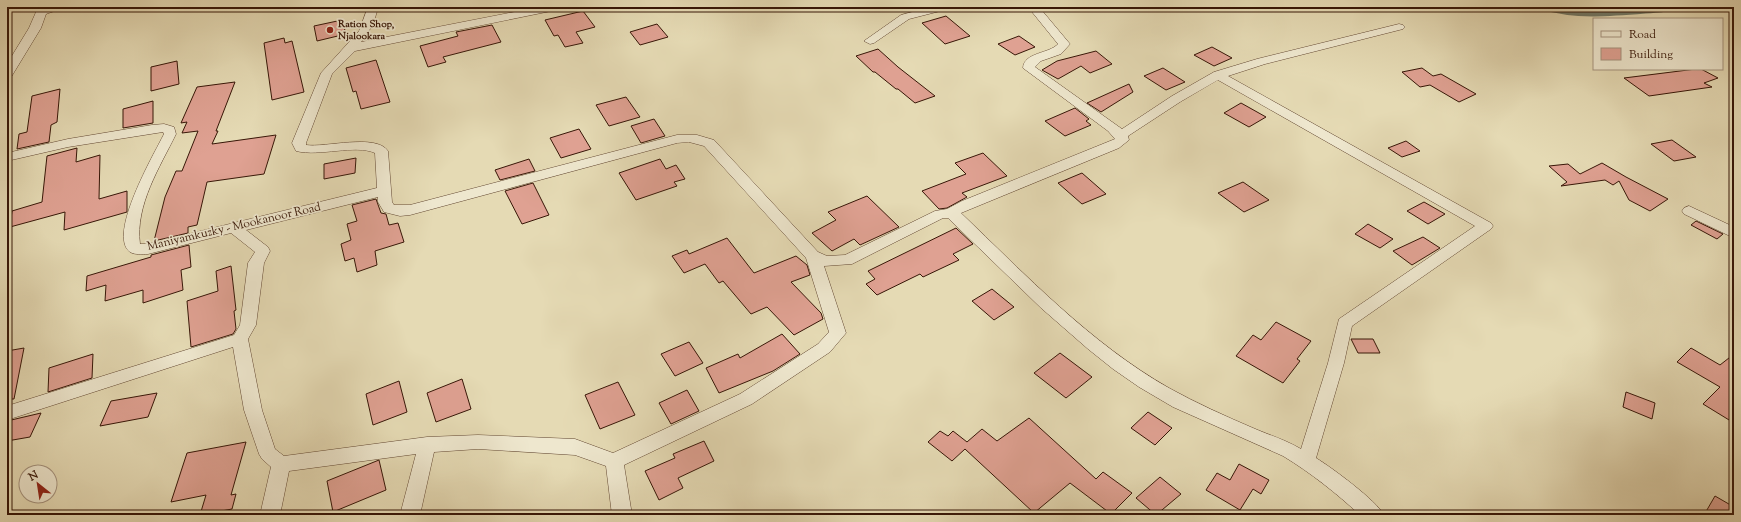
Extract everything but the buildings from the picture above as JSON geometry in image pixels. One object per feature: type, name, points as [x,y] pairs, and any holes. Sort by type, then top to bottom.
[{"type":"street","points":[[7,74],[35,28],[41,12],[56,7]]},
{"type":"street","points":[[234,228],[263,252],[256,263],[248,325],[240,339],[253,410],[268,454],[281,464],[427,445],[478,442],[575,447],[614,462],[746,398],[824,348],[838,333],[813,256],[709,143],[694,138],[677,139],[410,210],[400,211],[389,209],[385,202],[381,151],[376,147],[367,146],[311,151],[301,148],[299,143],[327,73],[364,32],[370,20],[373,7]]},
{"type":"street","points":[[351,48],[556,7]]},
{"type":"street","points":[[870,41],[904,18],[944,7]]},
{"type":"street","points":[[1033,7],[1064,44],[1058,50],[1032,60],[1029,68],[1121,135]]},
{"type":"street","points":[[1121,135],[1176,99],[1218,75],[1261,61],[1398,27]]},
{"type":"street","points":[[1218,75],[1486,226],[1345,323],[1336,363],[1306,460]]},
{"type":"street","name":"Maniyamkuzky - Mookanoor Road","points":[[7,157],[68,143],[152,129],[164,128],[169,130],[170,134],[142,190],[132,222],[132,245],[136,249],[148,249],[384,191]]},
{"type":"street","points":[[813,256],[826,261],[847,260],[940,214],[950,213],[967,204],[1114,145],[1122,140],[1121,135]]},
{"type":"street","points":[[1689,211],[1734,233]]},
{"type":"street","points":[[950,213],[956,216],[1044,302],[1085,338],[1146,383],[1214,418],[1306,460],[1322,471],[1374,515]]},
{"type":"street","points":[[7,414],[23,407],[240,339]]},
{"type":"street","points":[[410,515],[427,445]]},
{"type":"street","points":[[614,462],[622,515]]},
{"type":"street","points":[[270,515],[281,464]]},
{"type":"waterway","points":[[1541,7],[1556,11],[1586,14],[1616,14],[1662,10],[1670,7]]},
{"type":"place","name":"Ration Shop, Njalookara","points":[[330,30]]}]
